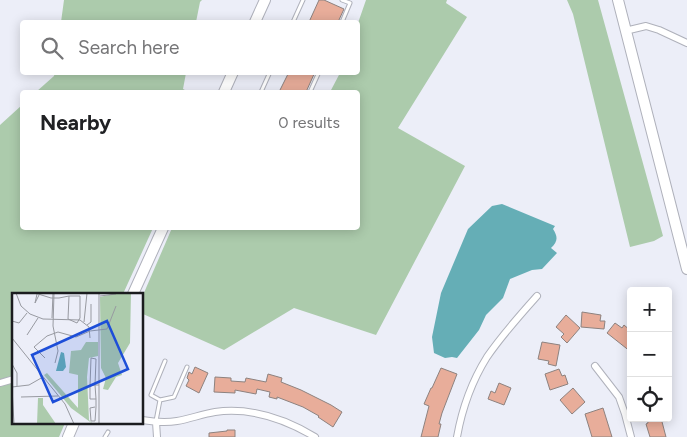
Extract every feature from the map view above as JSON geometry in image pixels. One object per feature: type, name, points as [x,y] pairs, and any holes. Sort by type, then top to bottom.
[{"type":"main road","points":[[256,20],[265,0]]},
{"type":"main road","points":[[618,0],[683,236],[687,269]]},
{"type":"main road","points":[[225,90],[232,75]]},
{"type":"main road","points":[[133,293],[162,230]]},
{"type":"main road","points":[[68,437],[74,424]]},
{"type":"street","points":[[625,31],[646,26],[687,43]]},
{"type":"street","points":[[457,437],[460,420],[468,397],[487,357],[537,296]]},
{"type":"street","points":[[594,366],[618,397],[631,437]]},
{"type":"street","points":[[144,420],[176,422],[217,412],[251,412],[286,421],[315,437]]},
{"type":"street","points":[[156,422],[157,437]]},
{"type":"lane","points":[[294,20],[303,0]]},
{"type":"lane","points":[[342,0],[351,2],[343,20]]},
{"type":"lane","points":[[264,90],[269,75]]},
{"type":"lane","points":[[311,90],[318,75]]},
{"type":"lane","points":[[166,361],[150,395],[160,400],[174,397],[188,367]]},
{"type":"lane","points":[[156,422],[160,400]]},
{"type":"lane","points":[[105,437],[108,432]]},
{"type":"green space","points":[[64,0],[202,0],[196,20],[61,20]]},
{"type":"green space","points":[[366,0],[447,0],[446,3],[467,17],[398,128],[465,166],[376,335],[294,308],[224,350],[144,314],[144,293],[171,230],[360,230],[360,90],[331,90],[339,75],[360,75],[359,20]]},
{"type":"green space","points":[[567,0],[598,0],[663,236],[654,241],[630,247],[573,14]]},
{"type":"green space","points":[[186,75],[183,89],[185,90],[38,90],[54,76]]},
{"type":"green space","points":[[20,107],[20,230],[152,230],[123,293],[12,293],[12,424],[65,424],[59,437],[0,437],[0,125]]},
{"type":"water","points":[[502,204],[555,226],[553,229],[556,239],[551,248],[557,253],[542,269],[532,270],[510,279],[503,298],[486,315],[479,330],[457,358],[445,358],[434,353],[432,337],[441,293],[468,229],[492,206]]},
{"type":"building","points":[[319,0],[324,0],[344,9],[339,20],[310,20]]},
{"type":"building","points":[[288,75],[314,75],[307,90],[280,90]]},
{"type":"building","points":[[582,312],[601,315],[600,321],[605,321],[604,329],[581,327]]},
{"type":"building","points":[[566,315],[580,328],[567,343],[561,337],[564,334],[556,327]]},
{"type":"building","points":[[615,323],[622,328],[624,325],[627,328],[627,349],[607,333]]},
{"type":"building","points":[[542,342],[560,345],[556,366],[548,364],[549,361],[538,359]]},
{"type":"building","points":[[195,367],[208,373],[199,393],[186,386],[189,380],[187,378],[189,372],[192,374]]},
{"type":"building","points":[[441,368],[457,374],[442,413],[438,437],[421,437],[429,406],[424,404]]},
{"type":"building","points":[[559,369],[562,376],[565,375],[568,384],[550,390],[545,374]]},
{"type":"building","points":[[268,374],[282,378],[281,382],[301,390],[342,412],[333,427],[303,407],[277,397],[277,399],[269,397],[270,392],[257,389],[256,394],[235,390],[235,393],[214,392],[215,377],[231,378],[231,381],[245,382],[246,378],[266,382]]},
{"type":"building","points":[[499,383],[511,388],[504,405],[488,399],[491,391],[495,393]]},
{"type":"building","points":[[573,388],[585,402],[572,414],[560,400]]},
{"type":"building","points":[[603,408],[612,437],[592,437],[585,414]]},
{"type":"building","points":[[662,422],[666,437],[650,437],[646,424]]},
{"type":"building","points":[[235,430],[235,437],[209,437],[209,433]]}]
